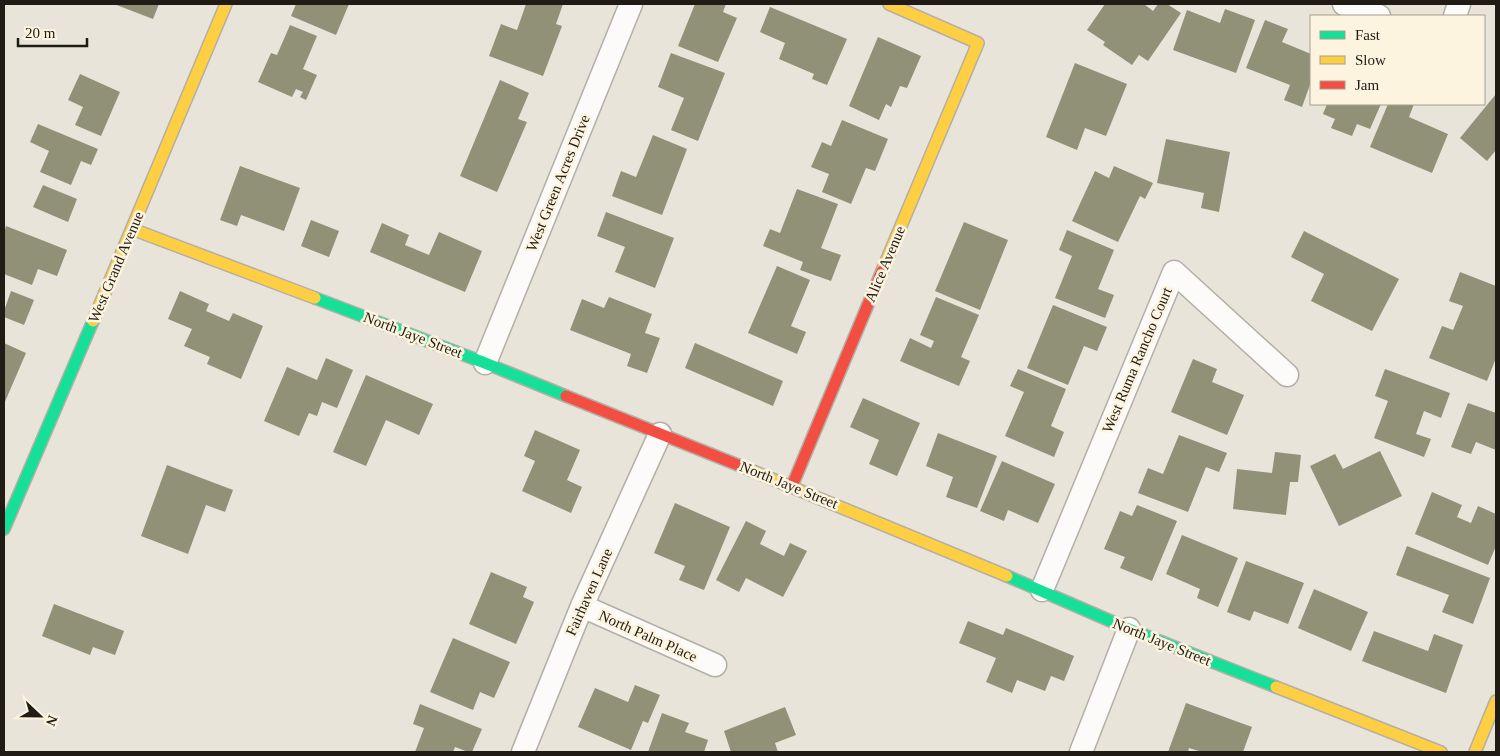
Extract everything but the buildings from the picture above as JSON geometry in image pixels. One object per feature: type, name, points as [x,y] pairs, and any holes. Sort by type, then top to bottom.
[{"type":"street","name":"West Grand Avenue","points":[[4,529],[16,488],[132,230],[226,4]]},
{"type":"street","name":"West Green Acres Drive","points":[[485,362],[631,4]]},
{"type":"street","name":"Alice Avenue","points":[[792,486],[978,43],[889,4]]},
{"type":"street","points":[[1344,4],[1375,15]]},
{"type":"street","name":"North Jaye Street","points":[[132,230],[485,362],[792,486],[1042,590],[1129,629],[1441,752]]},
{"type":"street","name":"West Ruma Rancho Court","points":[[1042,590],[1174,272],[1287,375]]},
{"type":"street","name":"Fairhaven Lane","points":[[523,752],[582,606],[660,434]]},
{"type":"street","name":"North Palm Place","points":[[582,606],[715,665]]},
{"type":"street","points":[[1081,752],[1129,629]]},
{"type":"street","points":[[1475,752],[1496,701]]},
{"type":"traffic: fast","points":[[315,298],[566,396]]},
{"type":"traffic: fast","points":[[4,529],[93,321]]},
{"type":"traffic: fast","points":[[1007,576],[1129,629],[1276,687]]},
{"type":"traffic: slow","points":[[93,321],[226,4]]},
{"type":"traffic: slow","points":[[882,271],[978,43],[889,4]]},
{"type":"traffic: slow","points":[[132,229],[315,298]]},
{"type":"traffic: slow","points":[[743,467],[1007,576]]},
{"type":"traffic: slow","points":[[1276,687],[1441,752]]},
{"type":"traffic: slow","points":[[1475,752],[1496,701]]},
{"type":"traffic: jam","points":[[792,486],[882,271]]},
{"type":"traffic: jam","points":[[566,396],[743,467]]}]
